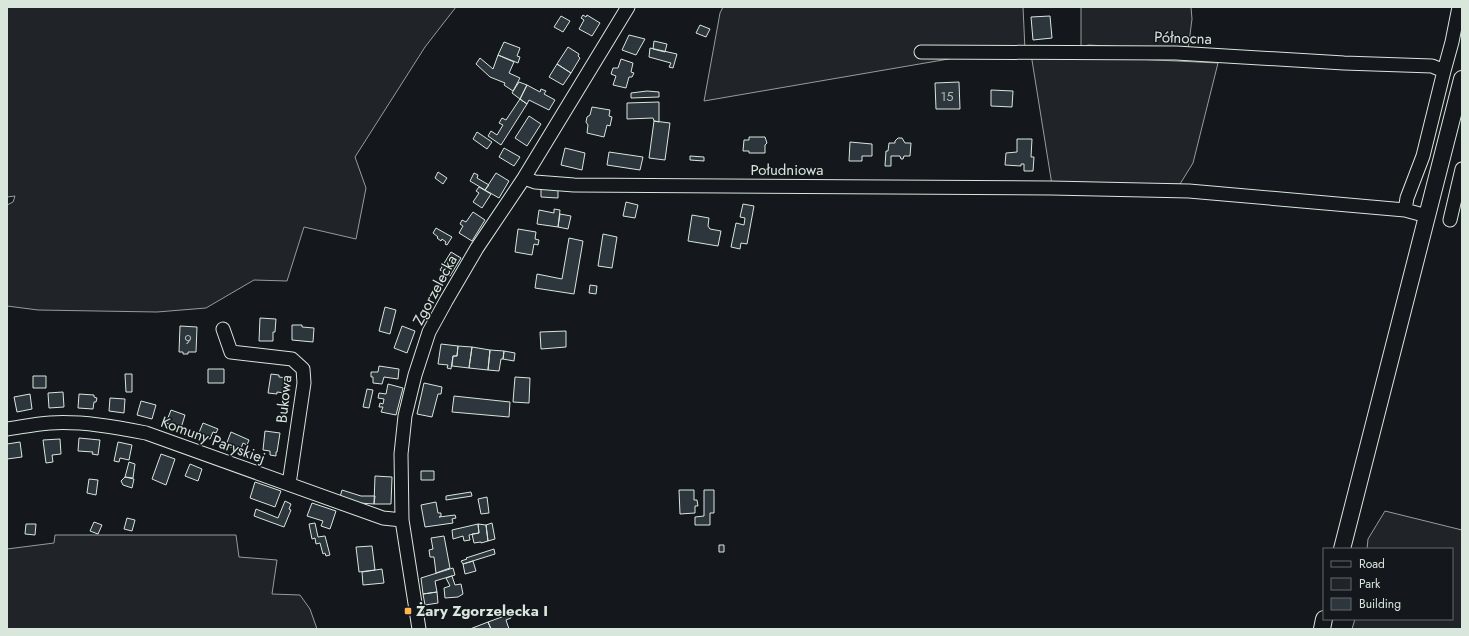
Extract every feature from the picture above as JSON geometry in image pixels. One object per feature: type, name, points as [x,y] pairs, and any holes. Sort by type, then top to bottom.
[{"type":"main road","points":[[1342,548],[1462,79]]},
{"type":"street","name":"Zgorzelecka","points":[[419,629],[402,520],[401,454],[405,416],[415,375],[430,332],[446,301],[477,248],[524,178],[628,7]]},
{"type":"street","points":[[1405,210],[1407,198],[1423,156],[1452,42],[1459,7]]},
{"type":"street","name":"Północna","points":[[921,52],[1176,53],[1344,63],[1432,66],[1444,71]]},
{"type":"street","points":[[1450,220],[1462,169]]},
{"type":"street","name":"Południowa","points":[[524,178],[535,182],[574,185],[1051,188],[1189,191],[1405,210],[1427,216]]},
{"type":"street","name":"Bukowa","points":[[223,329],[231,352],[292,359],[303,369],[304,383],[289,484]]},
{"type":"street","name":"Komuny Paryskiej","points":[[7,429],[51,423],[112,426],[146,433],[383,518],[402,520]]},
{"type":"green space","points":[[7,7],[456,7],[425,47],[355,157],[366,188],[356,239],[304,227],[287,281],[254,280],[206,308],[157,312],[38,310],[7,306],[7,205],[13,202],[15,196],[7,197]]},
{"type":"green space","points":[[723,7],[1023,7],[1025,50],[966,56],[704,101],[720,13]]},
{"type":"green space","points":[[1081,7],[1191,7],[1192,19],[1188,50],[1088,45],[1081,48]]},
{"type":"green space","points":[[1031,54],[1218,63],[1193,163],[1180,184],[1052,185]]},
{"type":"green space","points":[[1385,511],[1462,530],[1462,629],[1352,629],[1355,620],[1453,620],[1453,548],[1367,548],[1368,539]]},
{"type":"green space","points":[[55,535],[236,535],[239,557],[277,560],[272,594],[300,595],[310,609],[317,629],[7,629],[7,549],[54,543]]},
{"type":"building","points":[[583,15],[586,17],[587,15],[600,23],[592,36],[579,29],[584,20],[581,18]]},
{"type":"building","points":[[561,16],[570,21],[563,32],[554,27]]},
{"type":"building","points":[[1050,16],[1052,38],[1033,40],[1031,17]]},
{"type":"building","points":[[700,25],[710,29],[706,37],[696,33]]},
{"type":"building","points":[[629,35],[645,39],[636,55],[622,50]]},
{"type":"building","points":[[654,41],[667,44],[665,52],[653,49]]},
{"type":"building","points":[[504,42],[520,48],[517,56],[520,57],[518,63],[498,55]]},
{"type":"building","points":[[568,47],[579,54],[578,56],[580,58],[571,73],[557,64]]},
{"type":"building","points":[[650,48],[677,54],[673,68],[669,67],[671,63],[649,57]]},
{"type":"building","points":[[498,55],[514,62],[509,73],[520,78],[513,91],[504,85],[505,83],[490,77],[476,64],[480,58],[493,69]]},
{"type":"building","points":[[621,59],[633,63],[631,72],[634,73],[632,77],[629,77],[626,88],[613,85],[616,76],[611,74],[613,68],[618,68]]},
{"type":"building","points":[[557,64],[571,73],[563,85],[549,77]]},
{"type":"building","points":[[519,82],[527,85],[520,99],[512,93]]},
{"type":"building","points":[[959,82],[960,109],[936,109],[935,83]]},
{"type":"building","points":[[527,85],[540,92],[541,89],[546,91],[544,94],[555,100],[549,110],[529,100],[527,104],[520,99]]},
{"type":"building","points":[[991,90],[1013,91],[1012,107],[991,106]]},
{"type":"building","points":[[647,91],[659,92],[659,97],[631,98],[631,93]]},
{"type":"building","points":[[520,99],[527,104],[501,145],[488,136],[491,131],[497,135],[503,125],[499,123],[502,118],[506,120]]},
{"type":"building","points":[[659,102],[659,122],[654,121],[653,118],[627,119],[627,103]]},
{"type":"building","points":[[592,107],[610,110],[609,116],[612,117],[610,126],[607,125],[604,137],[587,133],[588,125],[586,122]]},
{"type":"building","points":[[529,116],[541,124],[527,146],[515,138]]},
{"type":"building","points":[[654,121],[670,123],[665,160],[649,158]]},
{"type":"building","points":[[477,132],[492,142],[487,149],[473,139]]},
{"type":"building","points":[[749,137],[765,137],[767,143],[765,145],[765,153],[749,153],[749,151],[743,151],[744,140],[749,140]]},
{"type":"building","points":[[898,138],[902,138],[905,143],[911,143],[910,156],[904,156],[903,159],[901,159],[900,156],[891,156],[891,166],[885,166],[886,151],[888,151],[889,143],[895,143]]},
{"type":"building","points":[[1017,139],[1032,139],[1031,157],[1034,157],[1033,171],[1024,171],[1024,164],[1021,164],[1021,166],[1005,165],[1006,153],[1017,152]]},
{"type":"building","points":[[850,142],[872,144],[872,156],[862,156],[862,161],[849,161]]},
{"type":"building","points":[[504,148],[520,157],[514,166],[499,157]]},
{"type":"building","points":[[565,148],[585,153],[582,170],[561,165]]},
{"type":"building","points":[[609,152],[643,157],[640,170],[607,165]]},
{"type":"building","points":[[690,156],[704,157],[704,161],[690,160]]},
{"type":"building","points":[[438,172],[447,178],[443,184],[435,178]]},
{"type":"building","points":[[474,173],[478,175],[477,178],[489,185],[485,190],[470,181]]},
{"type":"building","points":[[496,173],[509,181],[499,198],[485,190]]},
{"type":"building","points":[[479,187],[491,194],[482,208],[473,202],[479,193],[476,191]]},
{"type":"building","points":[[541,189],[558,190],[558,198],[541,197]]},
{"type":"building","points":[[626,202],[638,205],[635,218],[623,216]]},
{"type":"building","points":[[743,204],[754,206],[747,244],[741,243],[740,249],[731,247],[736,223],[744,225],[745,218],[740,217]]},
{"type":"building","points":[[554,209],[560,210],[558,227],[537,224],[539,210],[554,213]]},
{"type":"building","points":[[473,212],[485,220],[472,241],[459,233],[463,226],[460,224],[462,220],[466,222]]},
{"type":"building","points":[[560,214],[571,216],[568,229],[558,227]]},
{"type":"building","points":[[692,215],[709,218],[708,226],[710,229],[721,231],[718,246],[688,241]]},
{"type":"building","points":[[436,228],[452,237],[447,245],[445,244],[446,242],[442,239],[441,241],[433,233]]},
{"type":"building","points":[[518,229],[536,232],[535,239],[539,240],[538,245],[534,244],[532,255],[515,252]]},
{"type":"building","points":[[603,234],[617,237],[612,268],[598,266]]},
{"type":"building","points":[[569,238],[583,241],[574,294],[535,288],[537,274],[562,279]]},
{"type":"building","points":[[451,252],[461,258],[450,276],[440,270]]},
{"type":"building","points":[[590,285],[597,286],[596,294],[589,293]]},
{"type":"building","points":[[385,307],[396,310],[390,334],[379,331]]},
{"type":"building","points":[[260,318],[276,319],[275,332],[273,332],[273,341],[259,341]]},
{"type":"building","points":[[292,325],[302,325],[302,327],[314,328],[313,342],[292,340]]},
{"type":"building","points":[[180,326],[197,327],[196,352],[188,352],[188,354],[183,354],[183,352],[179,352]]},
{"type":"building","points":[[402,326],[415,331],[407,353],[394,348]]},
{"type":"building","points":[[566,331],[566,347],[541,349],[540,332]]},
{"type":"building","points":[[441,344],[458,346],[457,356],[453,356],[451,369],[447,368],[448,365],[438,364]]},
{"type":"building","points":[[458,346],[472,347],[469,368],[452,366],[453,356],[457,356]]},
{"type":"building","points":[[472,347],[490,350],[488,370],[469,368]]},
{"type":"building","points":[[490,350],[504,351],[499,371],[488,370]]},
{"type":"building","points":[[504,351],[515,353],[514,361],[503,359]]},
{"type":"building","points":[[379,366],[399,369],[398,379],[384,377],[382,384],[373,383],[371,372],[378,372]]},
{"type":"building","points":[[208,369],[224,369],[224,383],[208,383]]},
{"type":"building","points":[[125,374],[132,374],[132,392],[126,392]]},
{"type":"building","points":[[271,374],[287,378],[285,393],[268,393]]},
{"type":"building","points":[[33,376],[46,376],[46,388],[33,388]]},
{"type":"building","points":[[515,377],[530,378],[529,403],[513,402]]},
{"type":"building","points":[[424,383],[442,387],[441,394],[438,394],[432,417],[417,414]]},
{"type":"building","points":[[388,384],[403,388],[396,415],[381,412],[383,407],[379,407],[380,403],[383,404],[384,399],[378,398],[379,393],[386,394]]},
{"type":"building","points":[[367,389],[373,390],[369,408],[363,407]]},
{"type":"building","points":[[63,392],[64,407],[49,408],[48,393]]},
{"type":"building","points":[[30,394],[32,409],[17,412],[14,397]]},
{"type":"building","points":[[79,394],[94,395],[94,397],[97,398],[96,402],[94,402],[93,409],[78,408]]},
{"type":"building","points":[[454,396],[510,402],[509,417],[452,412]]},
{"type":"building","points":[[110,398],[125,399],[124,413],[109,411]]},
{"type":"building","points":[[141,401],[156,405],[152,419],[137,415]]},
{"type":"building","points":[[171,410],[185,415],[181,428],[166,423]]},
{"type":"building","points":[[203,423],[218,429],[216,433],[213,432],[210,439],[198,435]]},
{"type":"building","points":[[265,431],[280,433],[276,456],[270,455],[270,451],[263,450]]},
{"type":"building","points":[[231,432],[249,440],[247,445],[243,443],[240,451],[226,445]]},
{"type":"building","points":[[79,438],[100,440],[98,455],[92,454],[93,452],[78,451]]},
{"type":"building","points":[[60,439],[61,454],[52,455],[53,462],[46,463],[43,440]]},
{"type":"building","points":[[20,442],[22,457],[7,459],[7,444]]},
{"type":"building","points":[[118,442],[132,445],[129,460],[120,458],[119,462],[114,461]]},
{"type":"building","points":[[161,454],[175,459],[166,485],[152,479]]},
{"type":"building","points":[[129,462],[135,464],[133,478],[125,477]]},
{"type":"building","points":[[190,464],[202,469],[198,481],[185,476]]},
{"type":"building","points":[[421,471],[434,471],[434,480],[421,480]]},
{"type":"building","points":[[375,476],[392,477],[391,504],[374,504]]},
{"type":"building","points":[[125,477],[134,479],[132,488],[123,485],[121,481]]},
{"type":"building","points":[[89,479],[98,480],[96,495],[87,493]]},
{"type":"building","points":[[255,482],[281,491],[275,507],[250,498]]},
{"type":"building","points":[[342,490],[361,496],[375,496],[374,504],[359,503],[340,497]]},
{"type":"building","points":[[679,490],[694,490],[694,500],[697,500],[698,506],[695,506],[695,513],[680,514]]},
{"type":"building","points":[[704,490],[714,490],[714,513],[710,513],[710,525],[695,525],[695,517],[704,516]]},
{"type":"building","points":[[471,492],[472,496],[446,500],[446,496]]},
{"type":"building","points":[[487,497],[489,513],[481,514],[478,499]]},
{"type":"building","points":[[285,501],[291,504],[289,509],[291,510],[284,527],[254,516],[256,509],[278,518]]},
{"type":"building","points":[[436,502],[438,513],[441,513],[441,516],[439,517],[455,515],[456,518],[452,519],[453,523],[425,527],[421,505]]},
{"type":"building","points":[[312,503],[336,511],[330,529],[321,526],[323,521],[307,516]]},
{"type":"building","points":[[127,518],[135,520],[132,531],[124,529]]},
{"type":"building","points":[[94,522],[102,525],[98,534],[90,531]]},
{"type":"building","points":[[315,523],[318,537],[325,536],[330,555],[326,556],[325,553],[323,554],[320,543],[316,544],[315,538],[312,539],[309,524]]},
{"type":"building","points":[[492,523],[495,539],[488,541],[486,525]]},
{"type":"building","points":[[26,524],[36,524],[35,535],[25,534]]},
{"type":"building","points":[[478,524],[479,533],[469,535],[470,540],[464,541],[463,536],[453,539],[452,530]]},
{"type":"building","points":[[478,524],[486,525],[488,541],[474,543],[472,534],[479,533]]},
{"type":"building","points":[[444,536],[450,568],[436,573],[434,557],[430,557],[429,550],[433,549],[431,538]]},
{"type":"building","points":[[719,545],[724,545],[724,552],[719,552]]},
{"type":"building","points":[[372,546],[375,570],[359,572],[356,547]]},
{"type":"building","points":[[494,549],[495,554],[463,564],[461,561],[467,559],[466,558]]},
{"type":"building","points":[[473,561],[476,571],[465,574],[463,564]]},
{"type":"building","points":[[453,568],[455,575],[435,581],[437,592],[423,594],[421,578]]},
{"type":"building","points":[[382,569],[384,583],[363,585],[362,572]]},
{"type":"building","points":[[452,576],[455,585],[461,584],[463,594],[458,597],[445,598],[444,588],[450,586],[446,578]]},
{"type":"building","points":[[437,592],[438,603],[425,605],[423,594]]},
{"type":"building","points":[[510,614],[511,618],[506,620],[509,629],[491,629],[488,622]]},
{"type":"building","points":[[488,622],[491,629],[470,629]]},
{"type":"place","name":"Żary Zgorzelecka I","points":[[408,611]]}]
